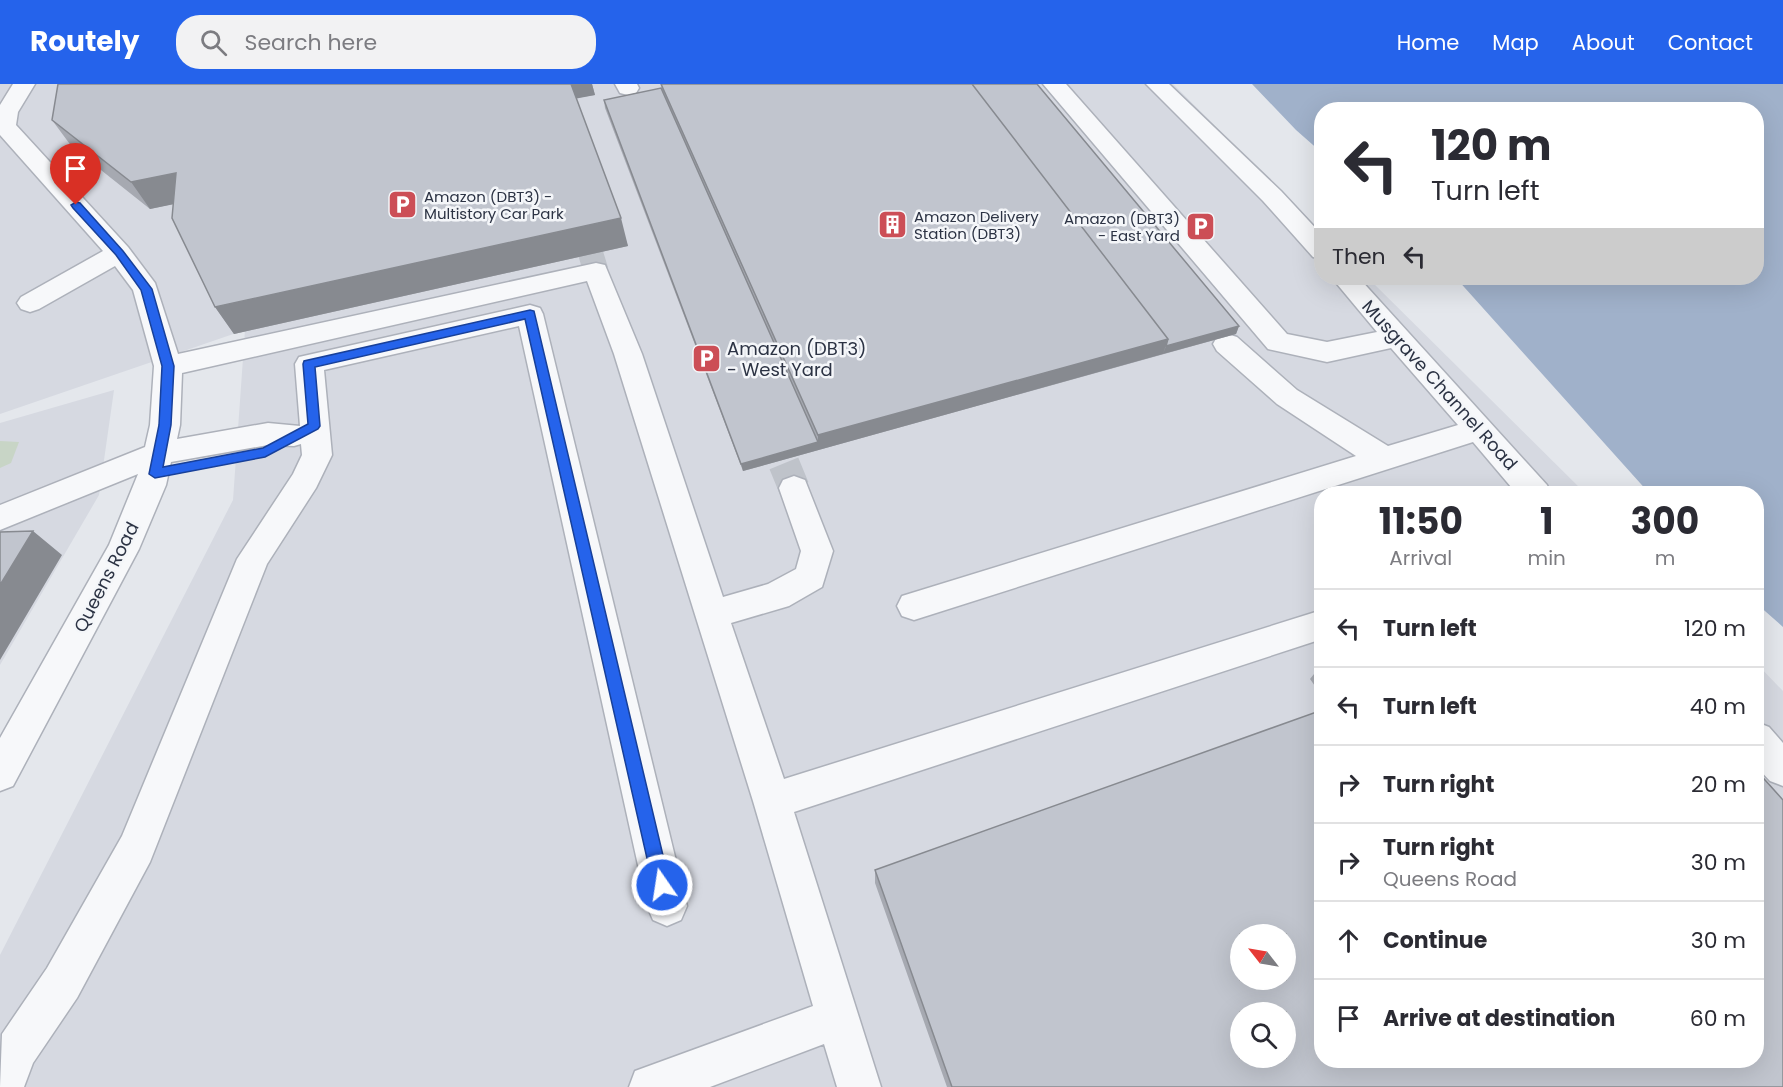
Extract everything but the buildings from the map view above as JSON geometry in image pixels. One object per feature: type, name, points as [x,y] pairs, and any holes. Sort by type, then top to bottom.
[{"type":"street","points":[[0,95],[24,84]]},
{"type":"street","points":[[2,123],[24,84]]},
{"type":"street","points":[[1054,84],[1278,342],[1327,352],[1398,337]]},
{"type":"street","points":[[1157,84],[1272,196],[1314,242]]},
{"type":"street","name":"Queens Road","points":[[0,774],[123,549],[158,463],[165,425],[168,366],[146,289],[119,253],[2,123]]},
{"type":"street","points":[[30,303],[119,253]]},
{"type":"street","points":[[168,366],[489,285],[596,271],[628,354],[772,801],[859,1087]]},
{"type":"street","name":"Musgrave Channel Road","points":[[1351,285],[1529,486]]},
{"type":"street","points":[[4,1072],[16,1049],[62,983],[136,849],[253,559],[305,480],[317,455],[304,431],[309,364],[530,314],[667,906]]},
{"type":"street","points":[[1227,344],[1287,397],[1318,419],[1384,458]]},
{"type":"street","points":[[914,606],[1479,429]]},
{"type":"street","points":[[0,518],[158,463],[265,452],[304,431]]},
{"type":"street","points":[[711,614],[777,596],[810,577],[817,551],[794,488]]},
{"type":"street","points":[[772,801],[1314,627]]},
{"type":"street","points":[[1764,749],[1783,769]]},
{"type":"street","points":[[651,1087],[838,1018]]},
{"type":"shaded area","points":[[0,84],[1173,84],[1314,224],[1314,285],[1375,285],[1578,486],[1314,486],[1314,1068],[1764,1068],[1764,671],[1783,691],[1783,1087],[0,1087],[0,955],[233,500],[245,330],[0,414]]},
{"type":"shaded area","points":[[114,390],[99,495],[0,665],[0,423]]},
{"type":"green space","points":[[0,441],[19,442],[11,463],[0,468]]},
{"type":"water","points":[[1252,84],[1783,84],[1783,627],[1764,610],[1764,486],[1643,486],[1462,285],[1764,285],[1764,102],[1314,102],[1314,146]]},
{"type":"tunnel","points":[[578,212],[596,271]]},
{"type":"tunnel","points":[[766,420],[794,488]]},
{"type":"place","name":"Amazon (DBT3) - Multistory Car Park","points":[[403,205]]},
{"type":"place","name":"Amazon Delivery Station (DBT3)","points":[[893,225]]},
{"type":"place","name":"Amazon (DBT3) - East Yard","points":[[1201,227]]},
{"type":"place","name":"Amazon (DBT3) - West Yard","points":[[706,358]]},
{"type":"route","points":[[76,205],[119,253],[146,289],[168,366],[165,425],[155,474],[265,452],[314,426],[309,364],[530,314],[662,885]]}]
